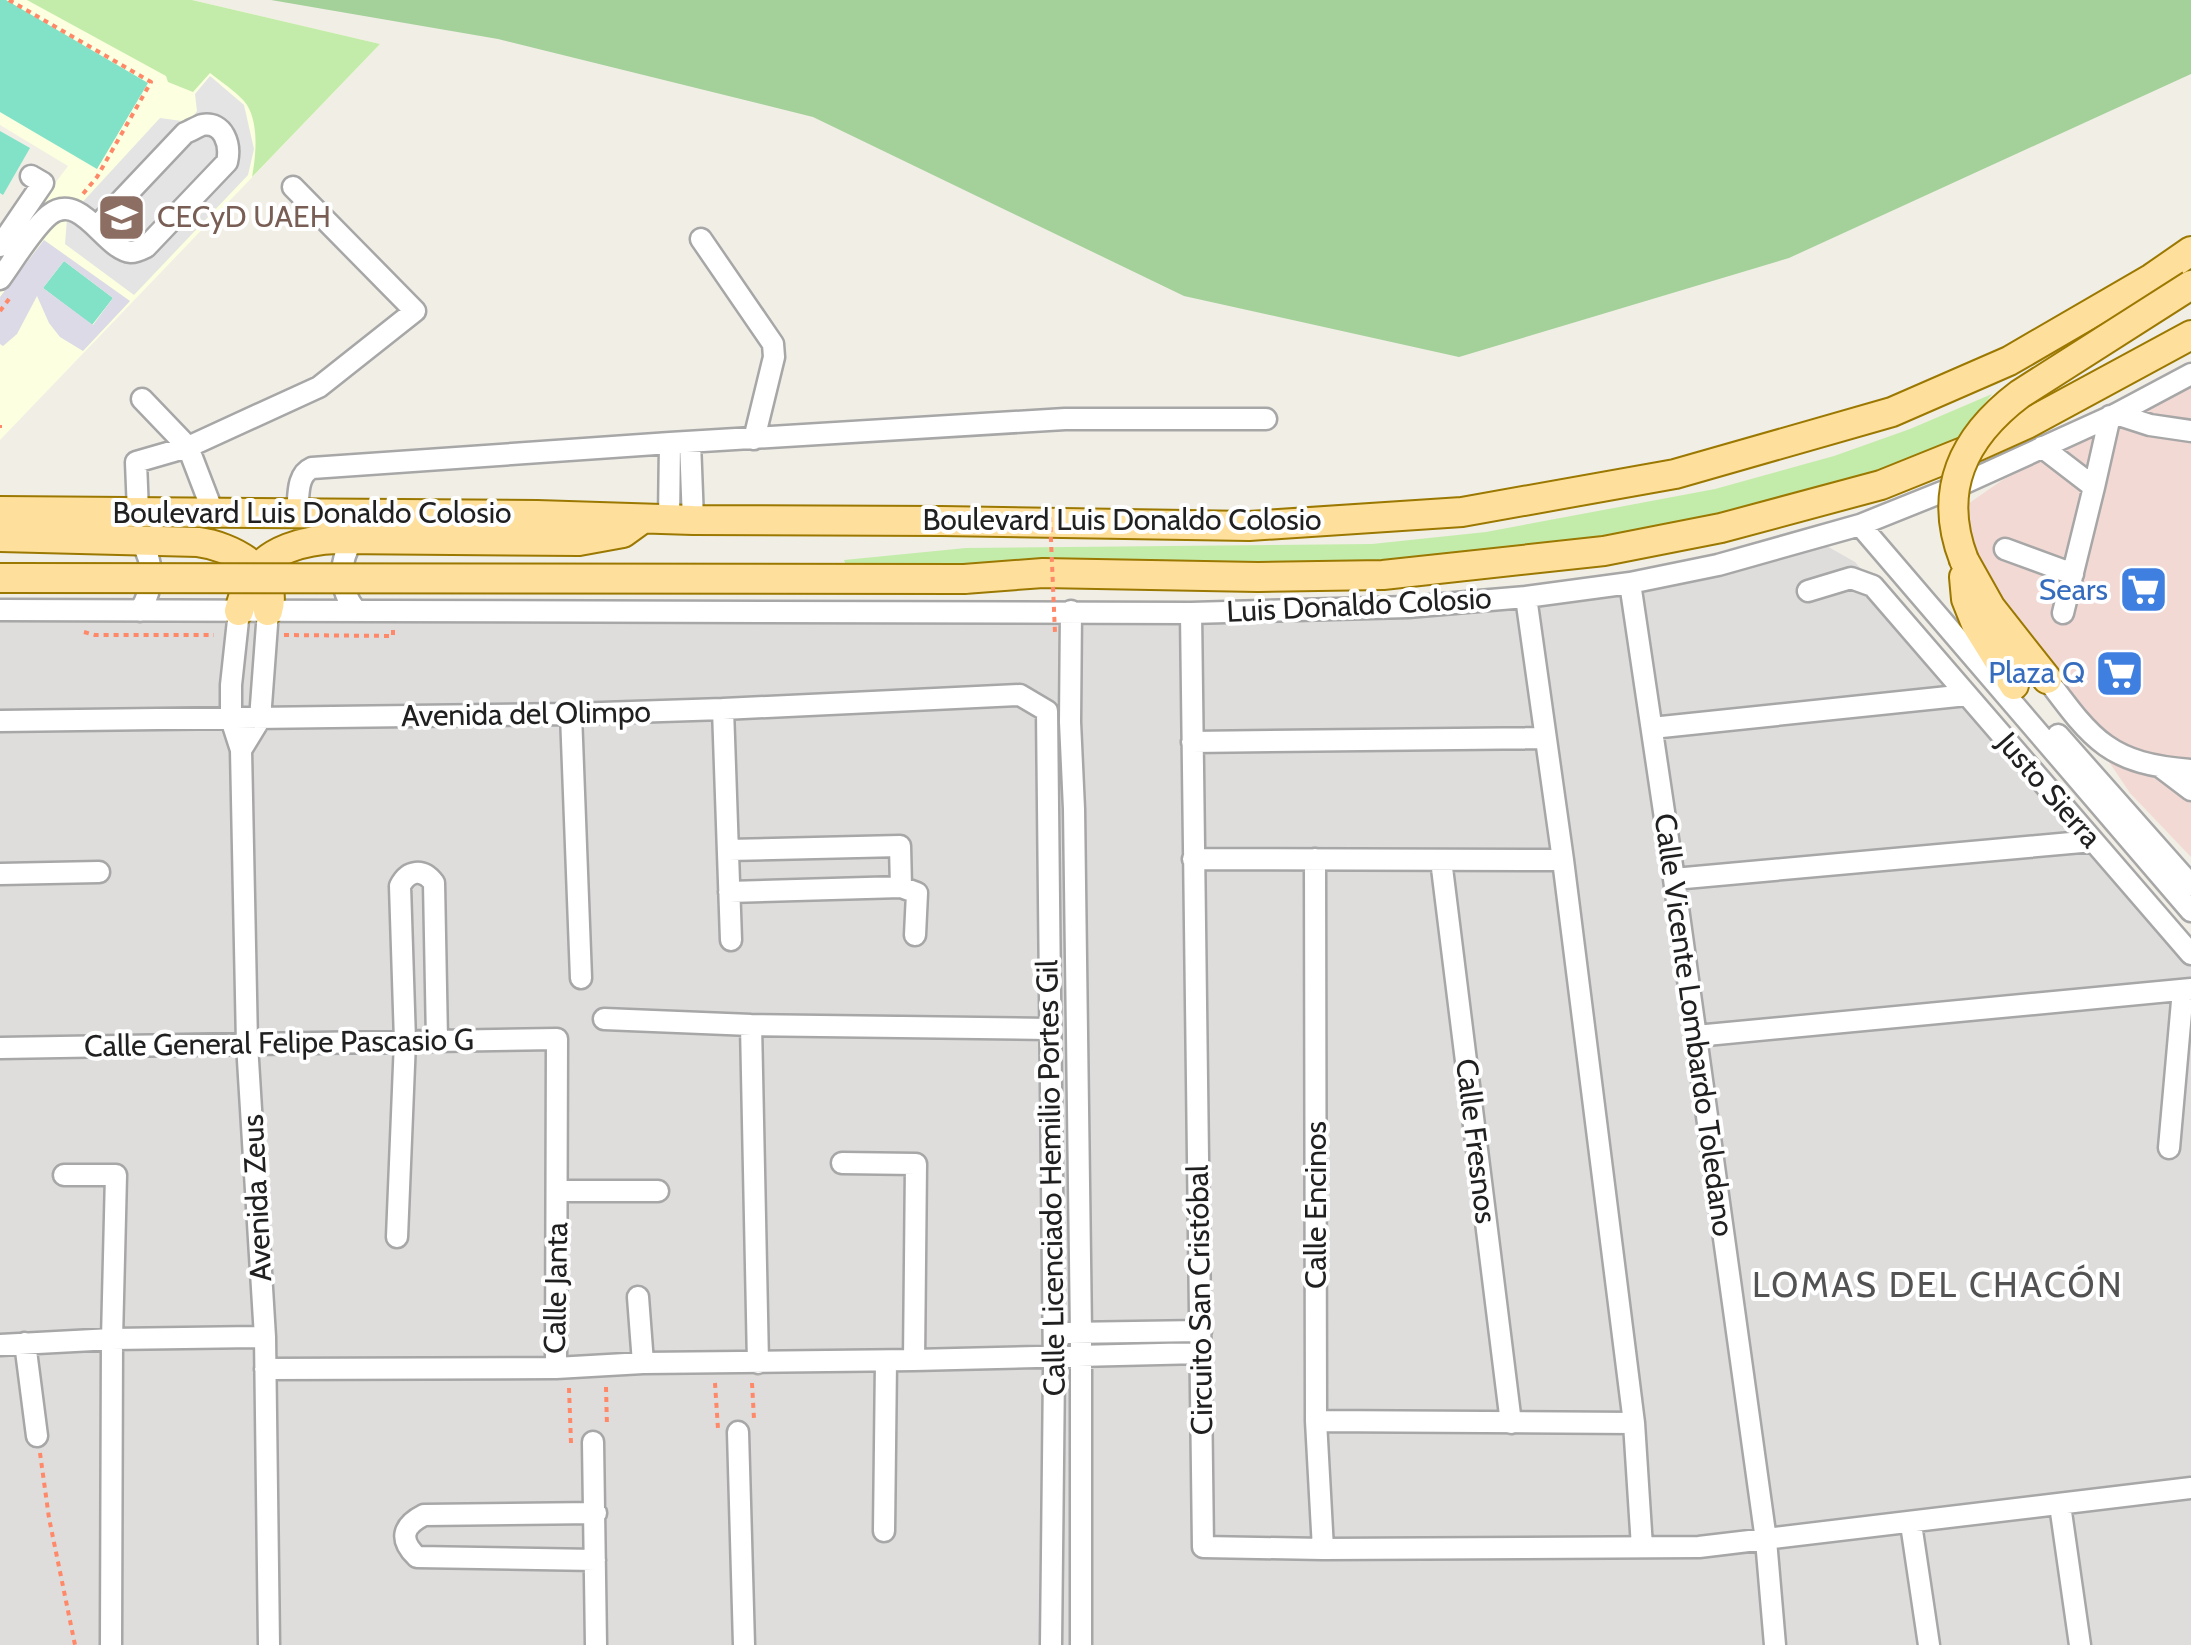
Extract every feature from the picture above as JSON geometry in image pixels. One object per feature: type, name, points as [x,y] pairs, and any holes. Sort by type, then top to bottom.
[{"type":"main road","name":"Boulevard Luis Donaldo Colosio","points":[[0,511],[537,514],[668,520],[1249,526],[1462,512],[1675,474],[1892,412],[2009,360],[2152,278],[2191,251]]},
{"type":"main road","points":[[2046,680],[1991,608],[1964,560],[1952,523],[1951,500],[1960,467],[1986,424],[2000,409],[2191,285]]},
{"type":"main road","name":"Boulevard Luis Donaldo Colosio","points":[[0,578],[964,579],[1043,572],[1384,575],[1604,551],[1701,532],[1881,485],[2027,424],[2191,334]]},
{"type":"main road","points":[[238,611],[249,580],[269,559],[292,547],[325,539],[579,541],[668,520]]},
{"type":"main road","points":[[0,537],[198,542],[220,546],[256,570],[270,593],[268,611]]},
{"type":"main road","points":[[1964,560],[1966,600],[1976,624],[2014,685]]},
{"type":"street","points":[[0,279],[47,217],[59,209],[75,211],[122,249],[134,252],[146,247],[227,162],[230,150],[226,136],[214,126],[201,125],[185,133],[97,226]]},
{"type":"street","points":[[0,246],[43,182],[32,176]]},
{"type":"street","points":[[138,512],[136,462],[188,447],[319,387],[415,311],[293,187]]},
{"type":"street","points":[[702,238],[773,344],[774,357],[754,439]]},
{"type":"street","name":"Luis Donaldo Colosio","points":[[0,610],[1191,612],[1408,607],[1526,597],[1630,583],[1718,565],[1860,525],[2113,415],[2191,374]]},
{"type":"street","points":[[142,399],[188,447],[213,512]]},
{"type":"street","points":[[2063,613],[2113,415],[2191,431]]},
{"type":"street","points":[[297,513],[300,480],[312,468],[1065,419],[1266,418]]},
{"type":"street","points":[[668,520],[680,442]]},
{"type":"street","points":[[2042,447],[2094,487]]},
{"type":"street","points":[[1860,525],[2191,911]]},
{"type":"street","points":[[353,539],[342,561],[341,573],[346,594],[356,611]]},
{"type":"street","points":[[140,610],[152,576],[148,552],[141,541]]},
{"type":"street","points":[[2005,549],[2073,574]]},
{"type":"street","name":"Justo Sierra","points":[[1808,591],[1851,578],[1872,586],[2191,954]]},
{"type":"street","name":"Calle Vicente Lombardo Toledano","points":[[1630,583],[1766,1540],[1775,1645]]},
{"type":"street","points":[[1526,597],[1634,1422],[1642,1547]]},
{"type":"street","name":"Avenida Zeus","points":[[238,611],[231,719],[241,750],[248,1044],[265,1337],[269,1645]]},
{"type":"street","points":[[241,750],[260,719],[268,611]]},
{"type":"street","points":[[1071,612],[1081,1333],[1081,1645]]},
{"type":"street","name":"Circuito San Cristóbal","points":[[1191,612],[1202,1547],[1699,1547],[2191,1488]]},
{"type":"street","points":[[2046,680],[2102,745],[2129,760],[2191,770]]},
{"type":"street","points":[[2014,685],[2191,885]]},
{"type":"street","name":"Avenida del Olimpo","points":[[0,721],[571,714],[1020,694],[1046,711]]},
{"type":"street","points":[[1652,728],[1967,695]]},
{"type":"street","points":[[722,709],[731,940]]},
{"type":"street","name":"Calle Licenciado Hemilio Portes Gil","points":[[1046,711],[1054,1357],[1051,1645]]},
{"type":"street","points":[[571,714],[580,978]]},
{"type":"street","points":[[1192,742],[1545,738]]},
{"type":"street","points":[[2162,768],[2191,790]]},
{"type":"street","points":[[1674,880],[2093,841]]},
{"type":"street","points":[[728,850],[900,846],[915,935]]},
{"type":"street","points":[[1193,859],[1563,860]]},
{"type":"street","name":"Calle Encinos","points":[[1315,860],[1316,1422],[1324,1550]]},
{"type":"street","name":"Calle Fresnos","points":[[1441,860],[1512,1423]]},
{"type":"street","points":[[0,874],[99,872]]},
{"type":"street","points":[[397,1237],[405,1042],[400,886],[412,873],[421,872],[434,883],[437,1040]]},
{"type":"street","points":[[729,892],[909,890]]},
{"type":"street","points":[[1696,1036],[2187,989],[2169,1148]]},
{"type":"street","points":[[604,1019],[1049,1029]]},
{"type":"street","points":[[751,1025],[755,1363]]},
{"type":"street","name":"Calle General Felipe Pascasio G","points":[[0,1048],[557,1040]]},
{"type":"street","name":"Calle Janta","points":[[265,1369],[562,1368],[557,1040]]},
{"type":"street","points":[[842,1164],[916,1164],[914,1360]]},
{"type":"street","points":[[64,1175],[116,1174],[111,1645]]},
{"type":"street","points":[[558,1191],[658,1192]]},
{"type":"street","points":[[638,1297],[644,1363]]},
{"type":"street","points":[[1053,1334],[1201,1342]]},
{"type":"street","points":[[0,1345],[265,1337]]},
{"type":"street","points":[[562,1368],[644,1363],[1081,1357],[1201,1342]]},
{"type":"street","points":[[25,1343],[37,1436]]},
{"type":"street","points":[[884,1532],[886,1360]]},
{"type":"street","points":[[1316,1422],[1634,1422]]},
{"type":"street","points":[[738,1432],[744,1645]]},
{"type":"street","points":[[593,1442],[596,1645]]},
{"type":"street","points":[[2060,1505],[2080,1645]]},
{"type":"street","points":[[596,1513],[424,1515],[412,1521],[405,1533],[407,1547],[417,1556],[596,1560]]},
{"type":"street","points":[[1910,1524],[1929,1645]]},
{"type":"path","points":[[9,0],[150,82],[97,177],[82,195],[70,202]]},
{"type":"path","points":[[1050,517],[1055,632]]},
{"type":"path","points":[[296,635],[392,636]]},
{"type":"path","points":[[714,1364],[718,1432],[755,1433],[755,1363]]},
{"type":"path","points":[[562,1368],[571,1443],[593,1442],[607,1441],[605,1366]]},
{"type":"path","points":[[37,1436],[74,1645]]},
{"type":"shaded area","name":"CECyD UAEH","points":[[0,0],[192,0],[380,44],[0,440],[0,257],[68,166],[0,125]]},
{"type":"shaded area","points":[[210,76],[244,105],[254,149],[248,175],[134,295],[65,244],[67,219],[160,118],[189,122],[197,111],[195,94]]},
{"type":"shaded area","points":[[44,240],[130,301],[83,351],[60,337],[37,296],[17,334],[3,346],[0,297]],"holes":[[[64,261],[113,298],[93,325],[43,288]]]},
{"type":"shaded area","name":"Plaza Q","points":[[2191,386],[2191,857],[2130,793],[1968,553],[1962,508],[2004,479]]},
{"type":"shaded area","points":[[1825,545],[1855,562],[2191,947],[2191,1645],[0,1645],[0,610],[1028,600],[1063,626],[1074,619],[1658,587]]},
{"type":"green space","points":[[0,0],[148,83],[97,169],[0,112]]},
{"type":"green space","points":[[27,0],[192,0],[380,44],[252,177],[253,121],[247,105],[230,88],[210,73],[193,92],[168,82],[166,76]]},
{"type":"green space","points":[[271,0],[2191,0],[2191,74],[1789,258],[1459,357],[1184,296],[813,117],[498,39]]},
{"type":"green space","points":[[0,131],[30,148],[3,195],[0,193]]},
{"type":"green space","points":[[64,261],[113,298],[92,325],[43,288]]},
{"type":"green space","points":[[1992,394],[1957,439],[1854,480],[1720,517],[1592,544],[1373,565],[846,565],[844,560],[966,548],[1372,544],[1486,532],[1715,489],[1834,456]]},
{"type":"place","name":"CECyD UAEH","points":[[122,217]]},
{"type":"place","name":"Sears","points":[[2143,590]]},
{"type":"place","name":"Plaza Q","points":[[2120,673]]},
{"type":"district","name":"LOMAS DEL CHACÓN","points":[[1938,1285]]}]
